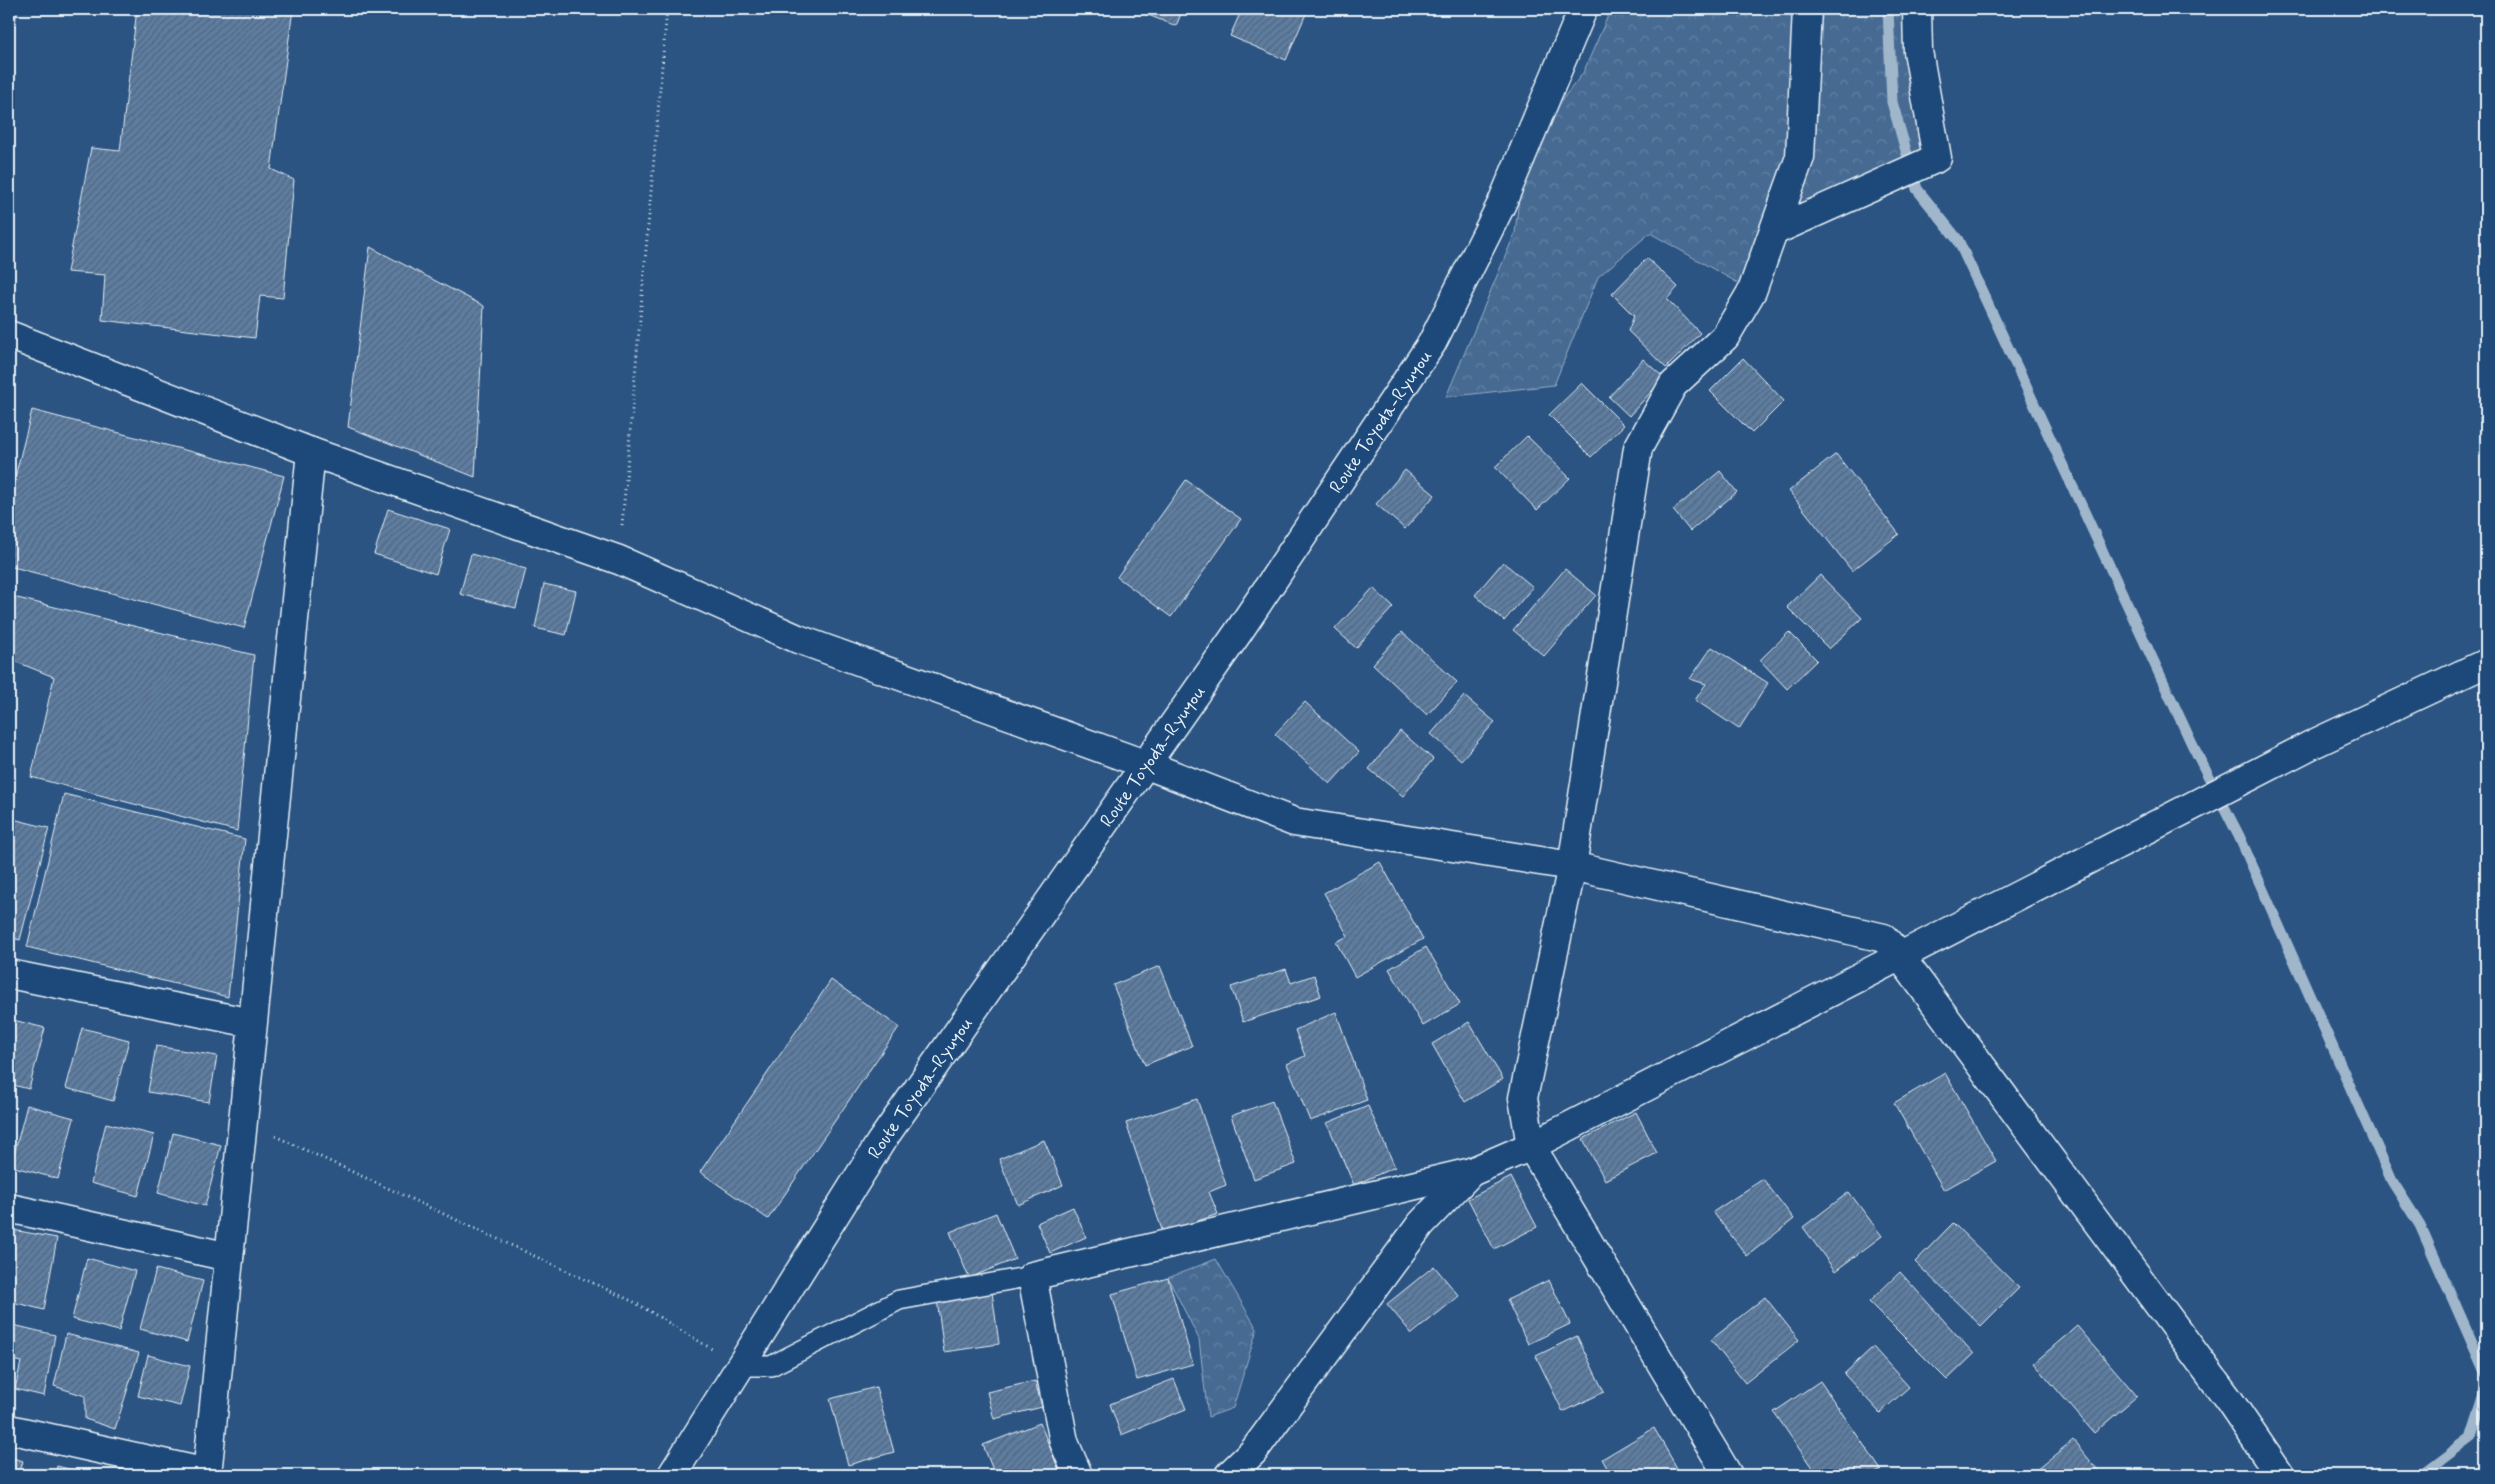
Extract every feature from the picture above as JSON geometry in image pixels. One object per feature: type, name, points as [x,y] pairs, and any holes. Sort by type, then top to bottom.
[{"type":"street","name":"Route Toyoda-Ryuyou","points":[[672,1475],[880,1143],[1146,765],[1321,511],[1432,343],[1501,205],[1583,9]]},
{"type":"street","points":[[1728,1475],[1530,1146],[1523,1098],[1572,866],[1638,448],[1673,385],[1726,337],[1750,297],[1800,158],[1807,9]]},
{"type":"street","points":[[1774,232],[1937,158],[1918,51],[1918,9]]},
{"type":"street","points":[[9,335],[311,452],[619,560],[798,639],[1146,765],[1294,822],[1572,866],[1884,938],[1899,955],[2229,1400],[2280,1475]]},
{"type":"street","points":[[9,1429],[207,1474],[311,452]]},
{"type":"street","points":[[1078,1475],[1064,1442],[1032,1276],[1470,1172],[1530,1146],[2311,745],[2486,663]]},
{"type":"street","points":[[9,974],[252,1024]]},
{"type":"street","points":[[1229,1475],[1253,1452],[1421,1224],[1470,1172]]},
{"type":"street","points":[[9,1208],[229,1257]]},
{"type":"lane","points":[[740,1366],[771,1366],[899,1300],[1032,1276]]},
{"type":"path","points":[[619,560],[667,9]]},
{"type":"path","points":[[243,1120],[634,1302],[740,1366]]},
{"type":"green space","points":[[9,9],[18,9],[9,52]]},
{"type":"green space","points":[[1611,9],[1921,9],[1935,143],[1774,231],[1752,291],[1650,233],[1598,277],[1554,385],[1446,397],[1515,233],[1525,147],[1583,73]]},
{"type":"green space","points":[[1216,1259],[1257,1329],[1233,1408],[1208,1417],[1199,1339],[1168,1278]]},
{"type":"building","points":[[137,9],[293,9],[271,169],[294,180],[283,298],[260,296],[255,338],[102,320],[105,275],[67,272],[91,148],[120,151]]},
{"type":"building","points":[[1133,9],[1183,9],[1176,26]]},
{"type":"building","points":[[1242,9],[1308,9],[1286,60],[1230,36]]},
{"type":"building","points":[[370,247],[484,306],[475,477],[348,427]]},
{"type":"building","points":[[1647,258],[1678,287],[1667,299],[1700,333],[1666,368],[1628,331],[1634,316],[1612,294]]},
{"type":"building","points":[[1743,358],[1784,401],[1752,433],[1710,391]]},
{"type":"building","points":[[1643,359],[1664,378],[1629,416],[1609,397]]},
{"type":"building","points":[[1582,383],[1624,425],[1591,457],[1549,415]]},
{"type":"building","points":[[32,410],[284,476],[244,628],[9,566],[9,501]]},
{"type":"building","points":[[1527,436],[1570,478],[1537,510],[1495,467]]},
{"type":"building","points":[[1836,454],[1899,534],[1852,571],[1789,491]]},
{"type":"building","points":[[1405,470],[1435,495],[1405,529],[1376,504]]},
{"type":"building","points":[[1720,471],[1737,492],[1690,531],[1673,510]]},
{"type":"building","points":[[1186,480],[1241,519],[1171,617],[1117,577]]},
{"type":"building","points":[[388,509],[450,529],[436,574],[374,554]]},
{"type":"building","points":[[471,554],[526,569],[516,608],[460,594]]},
{"type":"building","points":[[1503,562],[1533,587],[1504,621],[1475,595]]},
{"type":"building","points":[[1565,569],[1596,595],[1544,656],[1513,630]]},
{"type":"building","points":[[1820,575],[1862,618],[1829,649],[1787,607]]},
{"type":"building","points":[[544,584],[576,591],[566,635],[535,628]]},
{"type":"building","points":[[1373,588],[1393,607],[1356,648],[1335,629]]},
{"type":"building","points":[[9,596],[254,655],[237,831],[31,777],[54,677],[9,659]]},
{"type":"building","points":[[1402,632],[1457,682],[1427,715],[1373,664]]},
{"type":"building","points":[[1789,632],[1817,660],[1787,689],[1760,660]]},
{"type":"building","points":[[1712,647],[1768,683],[1739,729],[1695,700],[1706,684],[1690,679]]},
{"type":"building","points":[[1464,696],[1495,722],[1461,760],[1431,734]]},
{"type":"building","points":[[1305,702],[1359,752],[1330,784],[1275,734]]},
{"type":"building","points":[[1400,731],[1433,759],[1403,796],[1369,769]]},
{"type":"building","points":[[64,794],[245,839],[228,997],[27,947]]},
{"type":"building","points":[[9,818],[49,828],[20,940],[9,937]]},
{"type":"building","points":[[1380,862],[1423,939],[1355,977],[1336,942],[1348,936],[1324,893]]},
{"type":"building","points":[[1426,947],[1460,1004],[1423,1026],[1389,969]]},
{"type":"building","points":[[1160,966],[1192,1046],[1145,1065],[1113,985]]},
{"type":"building","points":[[1286,969],[1291,983],[1314,975],[1321,996],[1243,1022],[1231,987]]},
{"type":"building","points":[[831,980],[899,1027],[768,1219],[700,1172]]},
{"type":"building","points":[[1336,1012],[1367,1100],[1310,1121],[1287,1064],[1305,1056],[1295,1030]]},
{"type":"building","points":[[9,1019],[45,1028],[29,1089],[9,1084]]},
{"type":"building","points":[[1469,1022],[1503,1079],[1465,1102],[1432,1044]]},
{"type":"building","points":[[82,1028],[129,1040],[113,1101],[66,1088]]},
{"type":"building","points":[[156,1046],[217,1056],[209,1102],[148,1092]]},
{"type":"building","points":[[1945,1073],[1996,1161],[1944,1190],[1894,1103]]},
{"type":"building","points":[[1197,1099],[1226,1185],[1209,1192],[1218,1214],[1163,1233],[1126,1123]]},
{"type":"building","points":[[1272,1101],[1296,1164],[1254,1179],[1231,1116]]},
{"type":"building","points":[[27,1105],[74,1118],[58,1179],[11,1166]]},
{"type":"building","points":[[1368,1106],[1395,1167],[1354,1185],[1327,1123]]},
{"type":"building","points":[[1636,1112],[1657,1153],[1605,1180],[1583,1139]]},
{"type":"building","points":[[106,1123],[154,1135],[138,1196],[91,1183]]},
{"type":"building","points":[[173,1133],[221,1145],[205,1206],[158,1193]]},
{"type":"building","points":[[1044,1140],[1063,1185],[1018,1205],[999,1159]]},
{"type":"building","points":[[1511,1177],[1537,1227],[1494,1249],[1468,1199]]},
{"type":"building","points":[[1763,1179],[1794,1219],[1747,1256],[1713,1212]]},
{"type":"building","points":[[1849,1192],[1882,1236],[1835,1271],[1803,1227]]},
{"type":"building","points":[[1073,1207],[1086,1237],[1050,1253],[1037,1223]]},
{"type":"building","points":[[996,1213],[1015,1259],[969,1278],[950,1232]]},
{"type":"building","points":[[1953,1223],[2019,1288],[1981,1326],[1915,1262]]},
{"type":"building","points":[[13,1230],[57,1238],[44,1310],[9,1301],[9,1256]]},
{"type":"building","points":[[87,1258],[135,1271],[119,1331],[72,1319]]},
{"type":"building","points":[[1434,1266],[1459,1296],[1412,1334],[1387,1304]]},
{"type":"building","points":[[156,1269],[203,1281],[187,1342],[140,1329]]},
{"type":"building","points":[[1900,1272],[1974,1354],[1947,1380],[1869,1302]]},
{"type":"building","points":[[1168,1278],[1193,1364],[1137,1380],[1112,1294]]},
{"type":"building","points":[[1549,1280],[1570,1324],[1528,1344],[1507,1300]]},
{"type":"building","points":[[992,1292],[999,1344],[944,1352],[937,1299]]},
{"type":"building","points":[[1765,1297],[1799,1340],[1745,1383],[1711,1340]]},
{"type":"building","points":[[9,1324],[55,1335],[44,1396],[15,1389],[21,1362],[9,1359]]},
{"type":"building","points":[[2077,1326],[2137,1396],[2094,1433],[2034,1363]]},
{"type":"building","points":[[66,1334],[139,1353],[115,1429],[85,1419],[85,1396],[54,1386]]},
{"type":"building","points":[[1577,1336],[1604,1392],[1563,1412],[1536,1356]]},
{"type":"building","points":[[1873,1347],[1909,1387],[1880,1413],[1844,1374]]},
{"type":"building","points":[[148,1355],[190,1366],[180,1406],[138,1396]]},
{"type":"building","points":[[1174,1379],[1186,1409],[1121,1435],[1110,1404]]},
{"type":"building","points":[[1035,1381],[1042,1407],[994,1419],[987,1392]]},
{"type":"building","points":[[1820,1381],[1881,1470],[1873,1475],[1817,1475],[1774,1412]]},
{"type":"building","points":[[876,1387],[894,1452],[848,1465],[830,1399]]},
{"type":"building","points":[[1040,1423],[1061,1475],[995,1475],[983,1445]]},
{"type":"building","points":[[1654,1428],[1681,1475],[1611,1475],[1602,1459]]},
{"type":"building","points":[[2073,1440],[2102,1475],[2030,1475]]},
{"type":"building","points":[[9,1457],[23,1461],[19,1475],[9,1475]]},
{"type":"building","points":[[57,1466],[91,1475],[55,1475]]},
{"type":"building","points":[[2160,1468],[2165,1475],[2151,1475]]},
{"type":"building","points":[[903,1471],[905,1475],[887,1475]]},
{"type":"waterway","points":[[1888,9],[1892,102],[1917,189],[1958,240],[2192,744],[2239,836],[2392,1181],[2420,1225],[2486,1374]]},
{"type":"waterway","points":[[2422,1475],[2471,1438],[2486,1391]]}]
